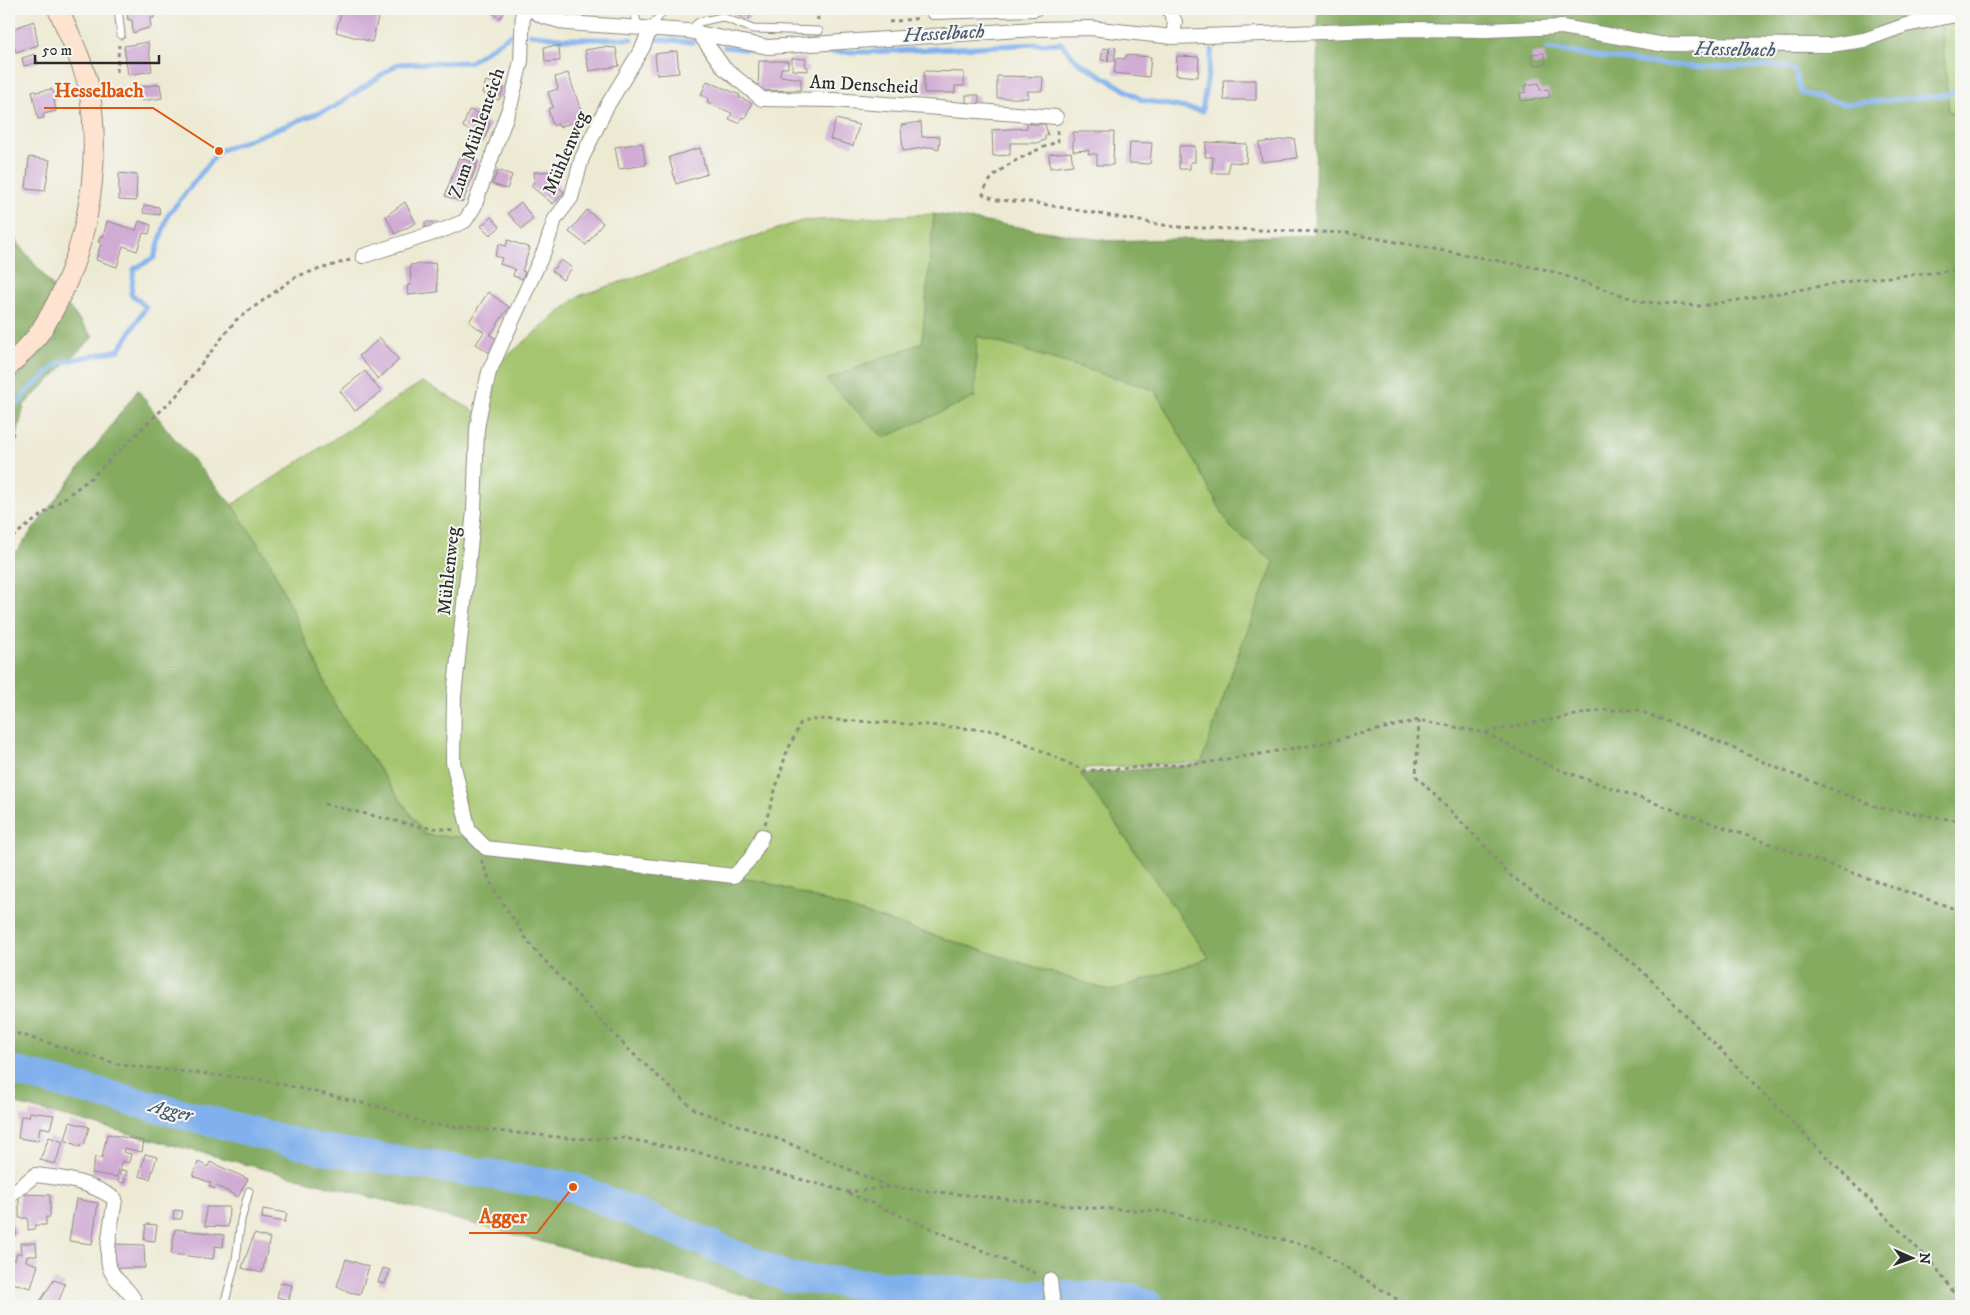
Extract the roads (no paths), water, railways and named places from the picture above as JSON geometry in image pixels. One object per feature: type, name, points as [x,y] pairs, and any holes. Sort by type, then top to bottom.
[{"type":"street","points":[[9,366],[39,334],[62,293],[79,249],[88,203],[94,156],[90,93],[58,9]]},
{"type":"street","name":"Zum Mühlenteich","points":[[363,256],[446,230],[465,221],[474,207],[511,103],[522,61],[523,9]]},
{"type":"street","points":[[530,9],[554,21],[693,32],[750,45],[768,47],[1035,29],[1090,28],[1173,37],[1398,29],[1562,27],[1659,44],[1830,45],[1864,40],[1906,26],[1961,14]]},
{"type":"street","points":[[933,12],[1035,9]]},
{"type":"street","points":[[1169,9],[1176,22],[1173,37]]},
{"type":"street","name":"Mühlenweg","points":[[645,28],[643,47],[607,106],[582,158],[571,198],[555,219],[545,249],[489,372],[477,429],[474,511],[454,696],[453,762],[469,831],[486,848],[734,876],[751,858],[762,836]]},
{"type":"street","name":"Am Denscheid","points":[[693,32],[724,68],[762,99],[834,100],[1056,117]]},
{"type":"street","points":[[9,1196],[35,1175],[57,1177],[97,1186],[115,1199],[108,1250],[110,1270],[134,1296],[137,1306]]},
{"type":"street","points":[[1050,1280],[1052,1306]]},
{"type":"lane","points":[[118,9],[121,35]]},
{"type":"lane","points":[[633,9],[645,28],[665,9]]},
{"type":"lane","points":[[693,32],[699,22],[722,17],[752,29],[819,31]]},
{"type":"lane","points":[[224,1306],[236,1259],[241,1220],[249,1192]]},
{"type":"waterway","points":[[570,15],[571,9]]},
{"type":"waterway","name":"Hesselbach","points":[[530,34],[566,39],[632,39]]},
{"type":"waterway","name":"Hesselbach","points":[[19,403],[25,393],[59,363],[119,350],[146,307],[131,294],[134,269],[154,258],[168,215],[219,151],[334,107],[398,64],[470,62],[510,35]]},
{"type":"waterway","name":"Hesselbach","points":[[653,39],[693,42]]},
{"type":"waterway","name":"Hesselbach","points":[[790,52],[871,52],[1061,43],[1077,61],[1142,100],[1202,111],[1212,50]]},
{"type":"waterway","name":"Hesselbach","points":[[725,47],[749,50]]},
{"type":"waterway","name":"Hesselbach","points":[[1547,49],[1647,63],[1699,67],[1784,66],[1795,71],[1801,93],[1844,104],[1939,96],[1961,90]]},
{"type":"waterway","name":"Agger","points":[[9,1070],[320,1149],[573,1187],[790,1278],[976,1293],[1131,1298],[1150,1306]]},
{"type":"place","name":"Hesselbach","points":[[219,151]]},
{"type":"place","name":"Agger","points":[[573,1187]]}]
